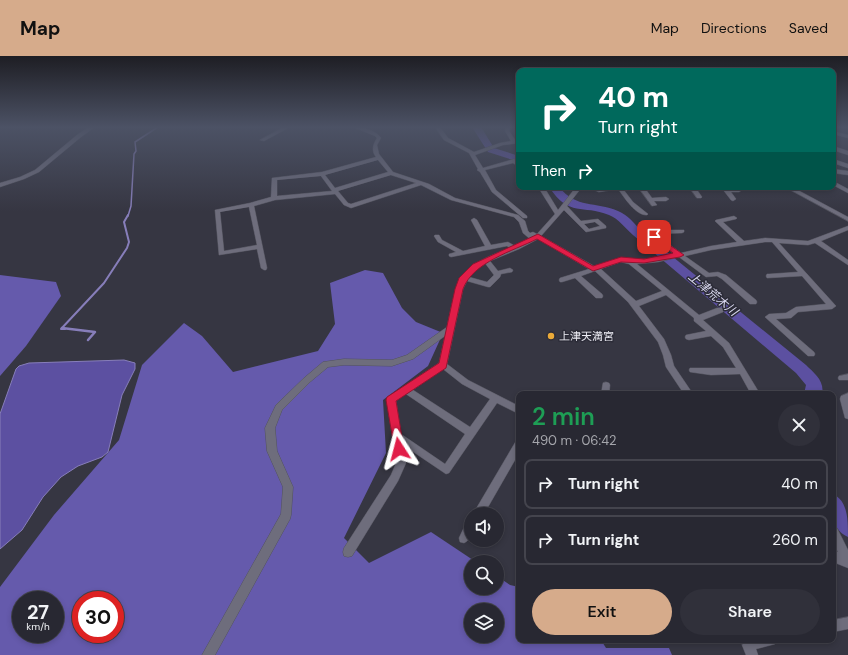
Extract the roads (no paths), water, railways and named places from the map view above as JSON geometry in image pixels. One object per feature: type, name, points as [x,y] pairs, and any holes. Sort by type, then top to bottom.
[{"type":"street","points":[[0,185],[22,178],[36,171],[55,155]]},
{"type":"street","points":[[377,155],[391,173],[418,184],[427,185],[453,199],[520,218],[525,232],[594,268],[634,304],[661,341],[670,367],[687,391]]},
{"type":"street","points":[[473,155],[480,170],[498,196],[508,202],[526,218],[530,232],[536,238]]},
{"type":"street","points":[[274,198],[274,179],[322,174],[378,158]]},
{"type":"street","points":[[480,170],[514,161],[516,163]]},
{"type":"street","points":[[836,162],[848,166]]},
{"type":"street","points":[[836,171],[848,173]]},
{"type":"street","points":[[260,246],[222,254],[217,212],[274,198],[335,191],[391,173]]},
{"type":"street","points":[[322,174],[346,204],[351,206],[418,184]]},
{"type":"street","points":[[836,185],[848,191]]},
{"type":"street","points":[[543,190],[557,213]]},
{"type":"street","points":[[348,552],[395,478],[401,463],[391,400],[443,365],[459,289],[464,278],[475,266],[536,238],[576,190]]},
{"type":"street","points":[[623,190],[631,203],[645,214]]},
{"type":"street","points":[[643,190],[652,202],[666,199]]},
{"type":"street","points":[[694,190],[699,197]]},
{"type":"street","points":[[733,199],[727,191],[739,190]]},
{"type":"street","points":[[794,190],[848,219]]},
{"type":"street","points":[[250,205],[264,268]]},
{"type":"street","points":[[563,206],[580,223]]},
{"type":"street","points":[[734,218],[718,221],[742,243]]},
{"type":"street","points":[[474,220],[489,248]]},
{"type":"street","points":[[562,280],[621,260],[631,262],[658,260],[742,243],[773,240],[816,241],[848,228]]},
{"type":"street","points":[[682,230],[651,232],[654,237],[708,275],[718,274],[724,277],[753,302]]},
{"type":"street","points":[[437,236],[440,242],[461,252]]},
{"type":"street","points":[[773,240],[832,306],[796,310],[788,316],[769,317],[811,354]]},
{"type":"street","points":[[816,241],[848,263]]},
{"type":"street","points":[[451,256],[461,252],[508,244],[514,248]]},
{"type":"street","points":[[486,260],[497,273]]},
{"type":"street","points":[[631,262],[698,318],[696,319],[714,333],[726,345],[754,391]]},
{"type":"street","points":[[464,278],[488,284],[498,274],[497,273],[510,270]]},
{"type":"street","points":[[769,276],[804,274]]},
{"type":"street","points":[[576,275],[599,296]]},
{"type":"street","points":[[634,304],[667,292]]},
{"type":"street","points":[[698,318],[720,310]]},
{"type":"street","points":[[208,655],[286,515],[288,487],[272,451],[270,428],[279,408],[307,380],[326,364],[344,362],[392,363],[410,357],[451,328]]},
{"type":"street","points":[[689,337],[714,333]]},
{"type":"street","points":[[443,365],[465,382],[516,408]]},
{"type":"street","points":[[693,370],[711,372],[742,371]]},
{"type":"street","points":[[606,384],[606,391]]},
{"type":"street","points":[[406,390],[471,433]]},
{"type":"street","points":[[848,397],[844,399],[848,415]]},
{"type":"street","points":[[397,436],[446,470],[495,398]]},
{"type":"street","points":[[482,507],[516,449]]},
{"type":"street","points":[[836,538],[848,562]]},
{"type":"street","points":[[836,557],[848,562]]},
{"type":"street","points":[[836,625],[848,623]]},
{"type":"street","points":[[752,655],[748,645],[757,643]]},
{"type":"waterway","points":[[128,216],[131,206],[134,155]]},
{"type":"waterway","name":"上津荒木川","points":[[506,155],[516,158]]},
{"type":"waterway","name":"上津荒木川","points":[[556,190],[561,196],[577,206],[604,210],[621,217],[637,233],[765,338],[781,354],[801,369],[814,383],[815,391]]},
{"type":"waterway","points":[[65,329],[61,329],[104,283],[127,248],[129,242],[124,222],[128,215]]},
{"type":"waterway","points":[[62,328],[95,332],[88,340]]},
{"type":"waterway","name":"上津荒木川","points":[[836,508],[848,527]]},
{"type":"place","name":"上津天満宮","points":[[551,336]]}]
